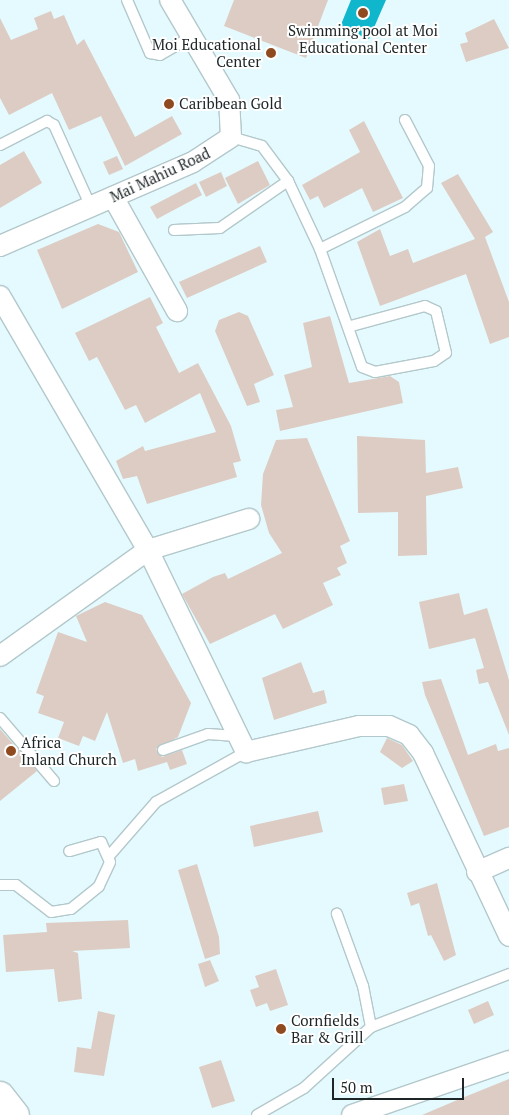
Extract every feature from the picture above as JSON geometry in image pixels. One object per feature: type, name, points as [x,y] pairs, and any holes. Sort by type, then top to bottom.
[{"type":"main road","points":[[0,1096],[15,1115]]},
{"type":"street","points":[[170,0],[229,100],[231,137]]},
{"type":"street","name":"Mai Mahiu Road","points":[[0,246],[193,162],[231,137]]},
{"type":"street","points":[[113,197],[177,311]]},
{"type":"street","points":[[0,296],[148,550],[241,744],[359,726],[389,726],[409,735],[423,753],[476,872],[509,936]]},
{"type":"street","points":[[0,656],[148,550],[249,519]]},
{"type":"street","points":[[476,872],[509,858]]},
{"type":"street","points":[[352,1115],[509,1061]]},
{"type":"lane","points":[[127,0],[150,52],[160,55],[191,37]]},
{"type":"lane","points":[[320,249],[405,207],[427,188],[429,166],[405,120]]},
{"type":"lane","points":[[1,142],[47,121],[54,125],[91,207]]},
{"type":"lane","points":[[231,137],[262,146],[288,181],[320,249],[351,326],[362,367],[372,372],[434,361],[446,353],[436,311],[425,306],[351,326]]},
{"type":"lane","points":[[174,230],[220,228],[288,181]]},
{"type":"lane","points":[[0,718],[54,781]]},
{"type":"lane","points":[[162,750],[208,734],[241,744]]},
{"type":"lane","points":[[0,885],[16,885],[50,912],[71,910],[99,886],[110,856],[156,802],[241,744]]},
{"type":"lane","points":[[69,851],[97,841],[110,856]]},
{"type":"lane","points":[[337,914],[363,986],[370,1027]]},
{"type":"lane","points":[[257,1115],[304,1088],[370,1027],[509,974]]},
{"type":"water","name":"Swimming pool at Moi Educational Center","points":[[351,0],[386,0],[369,39],[340,27]]},
{"type":"building","points":[[234,0],[328,0],[306,58],[224,26]]},
{"type":"building","points":[[51,11],[54,19],[64,15],[77,45],[84,39],[135,137],[172,116],[182,134],[125,166],[101,116],[69,130],[52,93],[9,115],[0,98],[0,18],[11,40],[38,29],[34,18]]},
{"type":"building","points":[[494,19],[509,48],[466,62],[460,44],[468,42],[465,33]]},
{"type":"building","points":[[364,121],[403,198],[373,212],[362,188],[324,208],[318,196],[310,200],[302,185],[360,152],[349,130]]},
{"type":"building","points":[[24,151],[42,183],[0,208],[0,165]]},
{"type":"building","points":[[117,156],[123,169],[109,175],[103,162]]},
{"type":"building","points":[[258,161],[270,185],[238,204],[225,178]]},
{"type":"building","points":[[221,172],[227,186],[206,197],[199,182]]},
{"type":"building","points":[[458,174],[493,232],[485,237],[509,302],[509,337],[490,344],[466,274],[380,306],[357,242],[380,229],[390,256],[408,249],[413,263],[475,239],[441,183]]},
{"type":"building","points":[[196,183],[202,195],[157,219],[150,207]]},
{"type":"building","points":[[98,224],[119,232],[138,272],[62,309],[37,250]]},
{"type":"building","points":[[260,246],[267,262],[187,298],[179,282]]},
{"type":"building","points":[[150,297],[163,323],[156,327],[179,373],[198,363],[231,426],[241,461],[233,463],[237,477],[147,504],[137,476],[123,479],[116,461],[143,446],[145,451],[216,432],[200,393],[145,423],[136,405],[125,410],[97,357],[89,361],[75,333]]},
{"type":"building","points":[[239,312],[248,316],[274,375],[254,384],[260,402],[247,406],[215,331],[219,320]]},
{"type":"building","points":[[330,316],[349,383],[390,376],[399,382],[403,403],[280,431],[276,410],[293,407],[284,375],[312,367],[303,323]]},
{"type":"building","points":[[357,436],[425,440],[426,473],[458,467],[463,488],[426,496],[427,555],[398,556],[398,512],[358,513]]},
{"type":"building","points":[[307,438],[350,541],[340,546],[347,563],[337,568],[341,575],[323,583],[333,605],[283,629],[275,614],[210,644],[182,594],[213,577],[225,573],[228,579],[282,553],[269,533],[261,505],[263,474],[276,440]]},
{"type":"building","points":[[459,593],[464,615],[487,608],[509,680],[509,735],[488,682],[479,684],[476,670],[484,668],[475,638],[429,649],[419,602]]},
{"type":"building","points":[[105,602],[142,615],[191,703],[178,737],[156,749],[162,757],[182,750],[187,764],[170,770],[167,762],[138,771],[135,759],[123,763],[107,712],[95,741],[83,736],[79,746],[58,738],[64,722],[38,713],[44,696],[36,693],[58,632],[87,642],[76,616]]},
{"type":"building","points":[[301,662],[313,693],[324,690],[327,703],[274,720],[262,678]]},
{"type":"building","points":[[441,679],[468,755],[496,744],[498,751],[509,748],[509,827],[484,836],[425,695],[422,682]]},
{"type":"building","name":"Africa Inland Church","points":[[0,729],[37,771],[0,801]]},
{"type":"building","points":[[387,738],[402,745],[413,761],[402,768],[380,752]]},
{"type":"building","points":[[404,784],[408,801],[384,805],[381,788]]},
{"type":"building","points":[[318,811],[323,832],[254,847],[250,826]]},
{"type":"building","points":[[197,864],[219,937],[220,954],[205,959],[178,870]]},
{"type":"building","points":[[437,883],[456,955],[444,961],[431,935],[428,936],[419,903],[411,906],[407,893]]},
{"type":"building","points":[[128,920],[130,948],[72,951],[78,953],[82,999],[58,1002],[54,969],[6,972],[3,935],[47,932],[46,923]]},
{"type":"building","points":[[210,960],[219,981],[205,987],[198,964]]},
{"type":"building","points":[[276,969],[288,1005],[270,1011],[267,1003],[256,1007],[250,990],[259,987],[255,976]]},
{"type":"building","points":[[488,1001],[494,1015],[474,1024],[468,1010]]},
{"type":"building","points":[[98,1011],[115,1015],[104,1076],[74,1072],[77,1047],[91,1049]]},
{"type":"building","points":[[221,1060],[235,1101],[212,1108],[199,1067]]},
{"type":"building","points":[[509,1079],[509,1115],[422,1115],[462,1098]]},
{"type":"place","name":"Swimming pool at Moi Educational Center","points":[[363,13]]},
{"type":"place","name":"Moi Educational Center","points":[[271,53]]},
{"type":"place","name":"Caribbean Gold","points":[[169,104]]},
{"type":"place","name":"Africa Inland Church","points":[[11,751]]},
{"type":"place","name":"Cornfields Bar & Grill","points":[[281,1029]]}]
